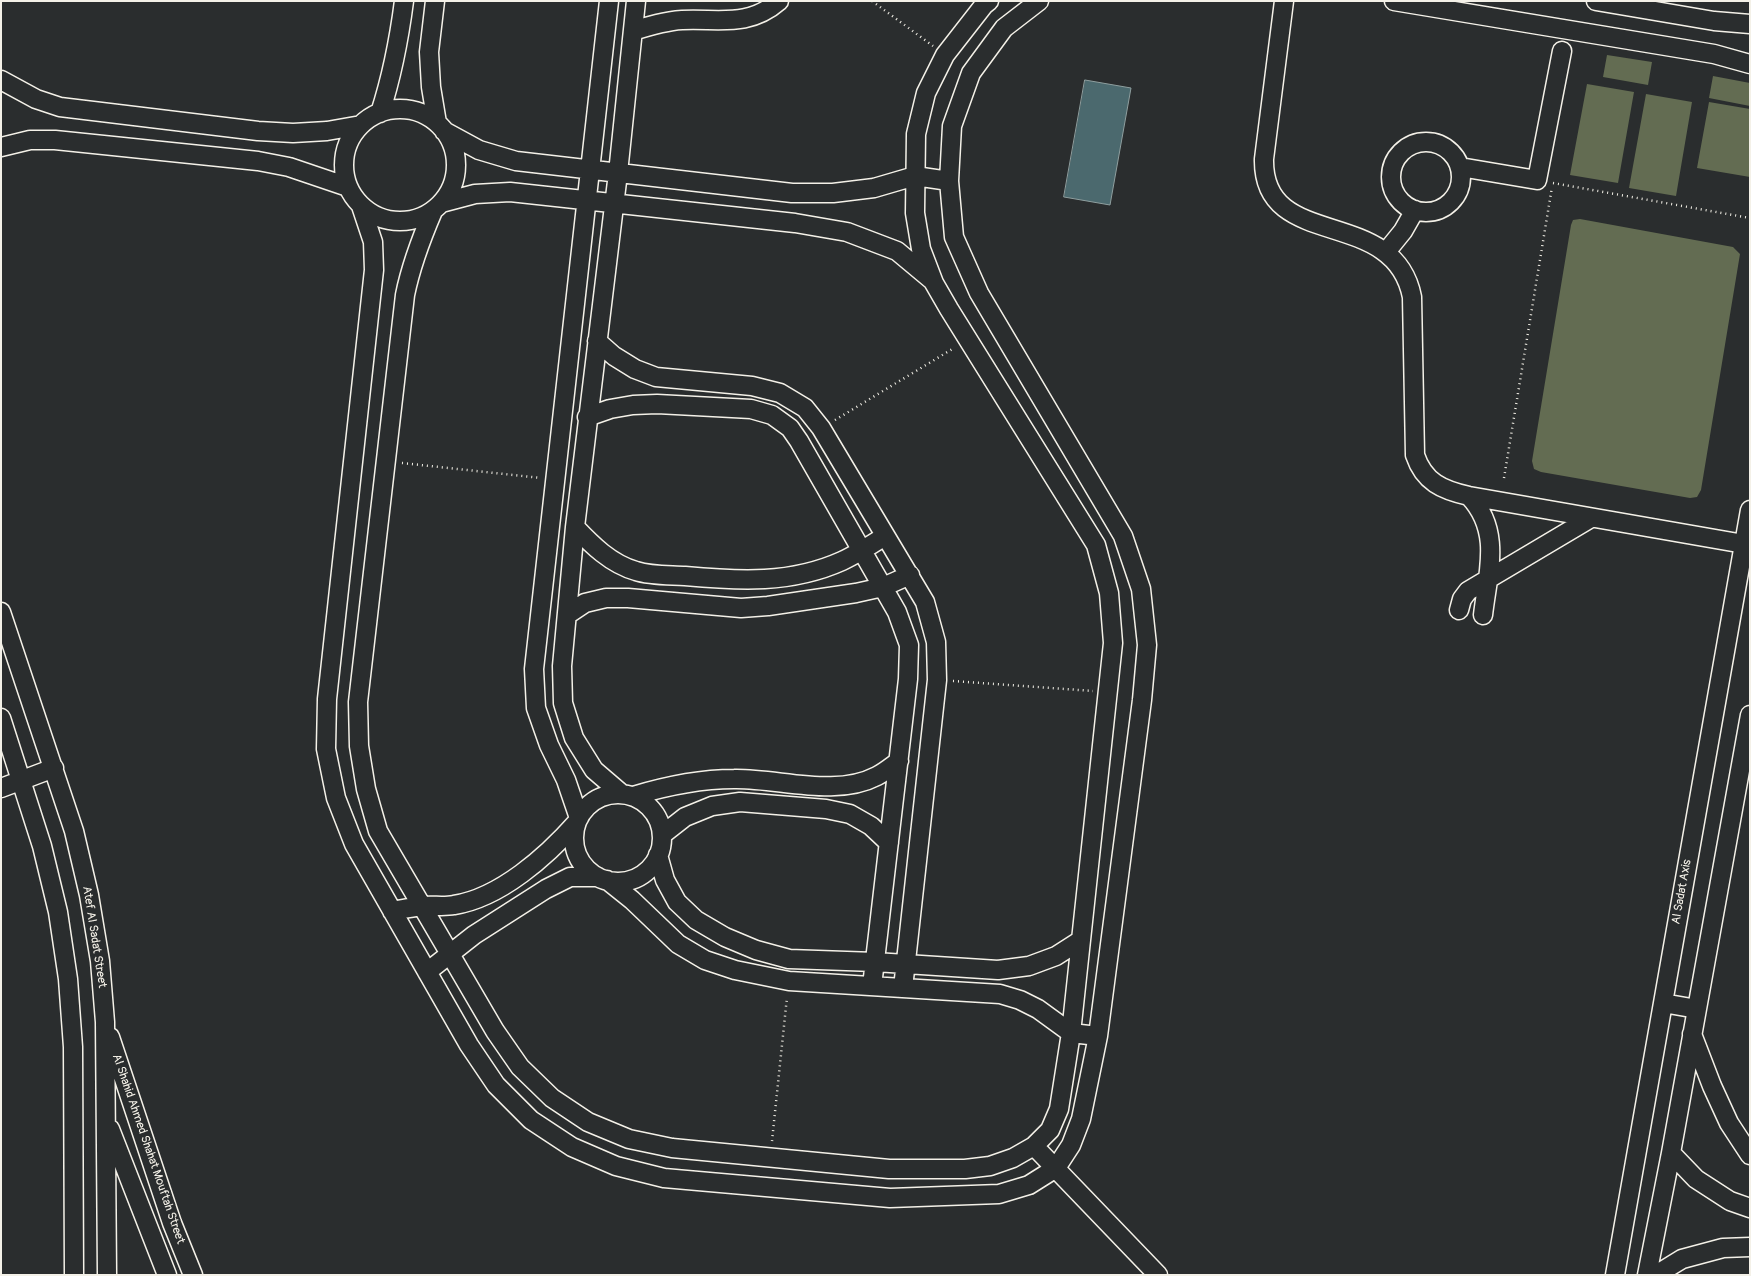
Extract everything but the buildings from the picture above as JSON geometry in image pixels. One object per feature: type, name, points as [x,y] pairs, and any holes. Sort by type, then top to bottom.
[{"type":"street","points":[[380,113],[391,80],[404,1]]},
{"type":"street","points":[[435,1],[429,52],[431,88],[441,127],[454,151],[456,173],[448,194],[437,207],[419,241],[410,268],[405,295],[358,702],[359,746],[366,789],[378,831],[495,1031],[520,1067],[552,1098],[588,1122],[629,1139],[672,1148],[889,1169],[965,1169],[990,1166],[1013,1158],[1034,1146],[1050,1130],[1059,1109],[1071,1033],[1113,643],[1109,593],[1096,545],[934,283],[921,249],[915,213],[916,134],[926,93],[945,55],[989,1]]},
{"type":"street","points":[[609,1],[534,669],[536,708],[549,745],[566,780],[578,820],[574,838],[577,853],[585,867],[632,900],[678,944],[705,960],[735,970],[788,981],[1000,994],[1038,1009],[1071,1033],[1098,1036]]},
{"type":"street","points":[[427,972],[499,918],[546,889],[570,877],[623,881],[638,877],[650,868],[658,855],[662,835],[658,818],[647,805],[628,795],[594,770],[574,738],[563,703],[562,666],[587,418],[618,173],[636,1]]},
{"type":"street","points":[[633,31],[657,23],[683,20],[741,20],[772,8],[779,1]]},
{"type":"street","points":[[949,181],[915,176],[874,188],[834,193],[792,193],[516,161],[478,150],[424,114],[410,110],[380,113],[361,125],[348,143],[344,171],[348,187],[361,206],[373,242],[374,270],[327,699],[326,749],[336,798],[354,844],[469,1045],[496,1085],[531,1120],[572,1147],[616,1166],[664,1178],[890,1198],[999,1194],[1029,1184],[1056,1168],[1071,1145],[1081,1119],[1098,1036],[1143,682],[1147,645],[1141,589],[1123,536],[979,293],[954,238],[949,181],[952,126],[971,73],[1004,28],[1039,1]]},
{"type":"street","points":[[1284,1],[1263,170],[1268,188],[1279,204],[1294,215],[1361,238],[1386,252],[1404,274],[1410,286],[1412,297],[1415,455],[1423,473],[1442,488],[1469,496],[1744,544]]},
{"type":"street","points":[[1394,1],[1714,54],[1750,64]]},
{"type":"street","points":[[1596,1],[1714,21],[1750,24]]},
{"type":"street","points":[[1460,167],[1545,182],[1562,51]]},
{"type":"street","points":[[1,80],[36,99],[60,107],[258,131],[292,133],[327,131],[361,125]]},
{"type":"street","points":[[1,147],[30,140],[55,140],[258,160],[289,167],[348,187]]},
{"type":"street","points":[[1431,141],[1442,145],[1452,152],[1462,173],[1461,185],[1456,196],[1448,205],[1432,211],[1414,210],[1404,205],[1396,197],[1390,175],[1398,154],[1413,144],[1431,141]]},
{"type":"street","points":[[361,206],[379,217],[396,221],[413,220],[437,207],[475,194],[510,192],[795,223],[847,232],[896,251],[934,283]]},
{"type":"street","points":[[1386,252],[1403,230],[1414,210]]},
{"type":"street","points":[[597,341],[634,369],[656,377],[752,386],[780,393],[805,408],[821,428],[925,602],[936,642],[937,680],[903,988]]},
{"type":"street","points":[[587,418],[610,409],[633,405],[657,404],[751,410],[772,416],[790,428],[897,612],[909,645],[908,679],[872,986]]},
{"type":"street","points":[[1469,496],[1480,510],[1490,532],[1491,558],[1482,614]]},
{"type":"street","name":"Al Sadat Axis","points":[[1615,1275],[1750,510]]},
{"type":"street","points":[[1459,610],[1465,595],[1487,579],[1591,518]]},
{"type":"street","points":[[575,527],[599,551],[613,561],[636,571],[733,581],[777,579],[821,569],[862,551],[885,536]]},
{"type":"street","points":[[567,615],[585,603],[606,598],[628,598],[741,608],[797,602],[883,586],[910,575]]},
{"type":"street","name":"Atef Al Sadat Street","points":[[1,612],[74,831],[89,895],[100,961],[105,1022],[107,1275]]},
{"type":"street","points":[[1647,1275],[1671,1153],[1750,715]]},
{"type":"street","points":[[1,718],[23,780],[42,846],[58,912],[68,979],[74,1047],[74,1275]]},
{"type":"street","points":[[392,911],[423,906],[454,905],[485,896],[532,867],[556,846],[587,807],[597,799],[609,795],[628,795],[700,780],[735,779],[824,786],[851,785],[877,776],[899,761]]},
{"type":"street","points":[[1,788],[54,768]]},
{"type":"street","points":[[662,835],[685,817],[712,806],[740,802],[826,808],[850,814],[872,826],[889,843]]},
{"type":"street","points":[[658,855],[664,880],[677,902],[696,920],[725,937],[756,950],[789,959],[875,962],[998,970],[1028,966],[1056,956],[1081,940]]},
{"type":"street","points":[[1663,1003],[1697,1009]]},
{"type":"street","name":"Al Shahid Ahmed Shahat Mouftah Street","points":[[105,1022],[172,1223],[193,1275]]},
{"type":"street","points":[[1692,1034],[1729,1123],[1750,1155]]},
{"type":"street","name":"Al Shahid Ahmed Shahat Mouftah Street","points":[[105,1117],[167,1275]]},
{"type":"street","points":[[1034,1146],[1158,1275]]},
{"type":"street","points":[[1671,1153],[1696,1179],[1730,1201],[1750,1208]]},
{"type":"street","points":[[1656,1275],[1682,1259],[1723,1248],[1750,1247]]},
{"type":"path","points":[[872,1],[945,55]]},
{"type":"path","points":[[1504,478],[1545,182],[1750,218]]},
{"type":"path","points":[[821,428],[968,339]]},
{"type":"path","points":[[386,461],[555,480]]},
{"type":"path","points":[[937,680],[1107,692]]},
{"type":"path","points":[[770,1157],[788,981]]},
{"type":"green space","points":[[1607,55],[1652,62],[1648,85],[1603,77]]},
{"type":"green space","points":[[1713,76],[1750,83],[1750,106],[1709,98]]},
{"type":"green space","points":[[1587,84],[1634,92],[1618,183],[1570,175]]},
{"type":"green space","points":[[1646,94],[1692,102],[1676,196],[1629,188]]},
{"type":"green space","points":[[1709,102],[1750,109],[1750,177],[1697,168]]},
{"type":"green space","points":[[1580,219],[1733,247],[1740,254],[1701,490],[1697,497],[1690,498],[1541,472],[1534,469],[1532,461],[1571,225],[1573,220]]},
{"type":"water","points":[[1085,80],[1131,88],[1110,205],[1064,197]]}]
